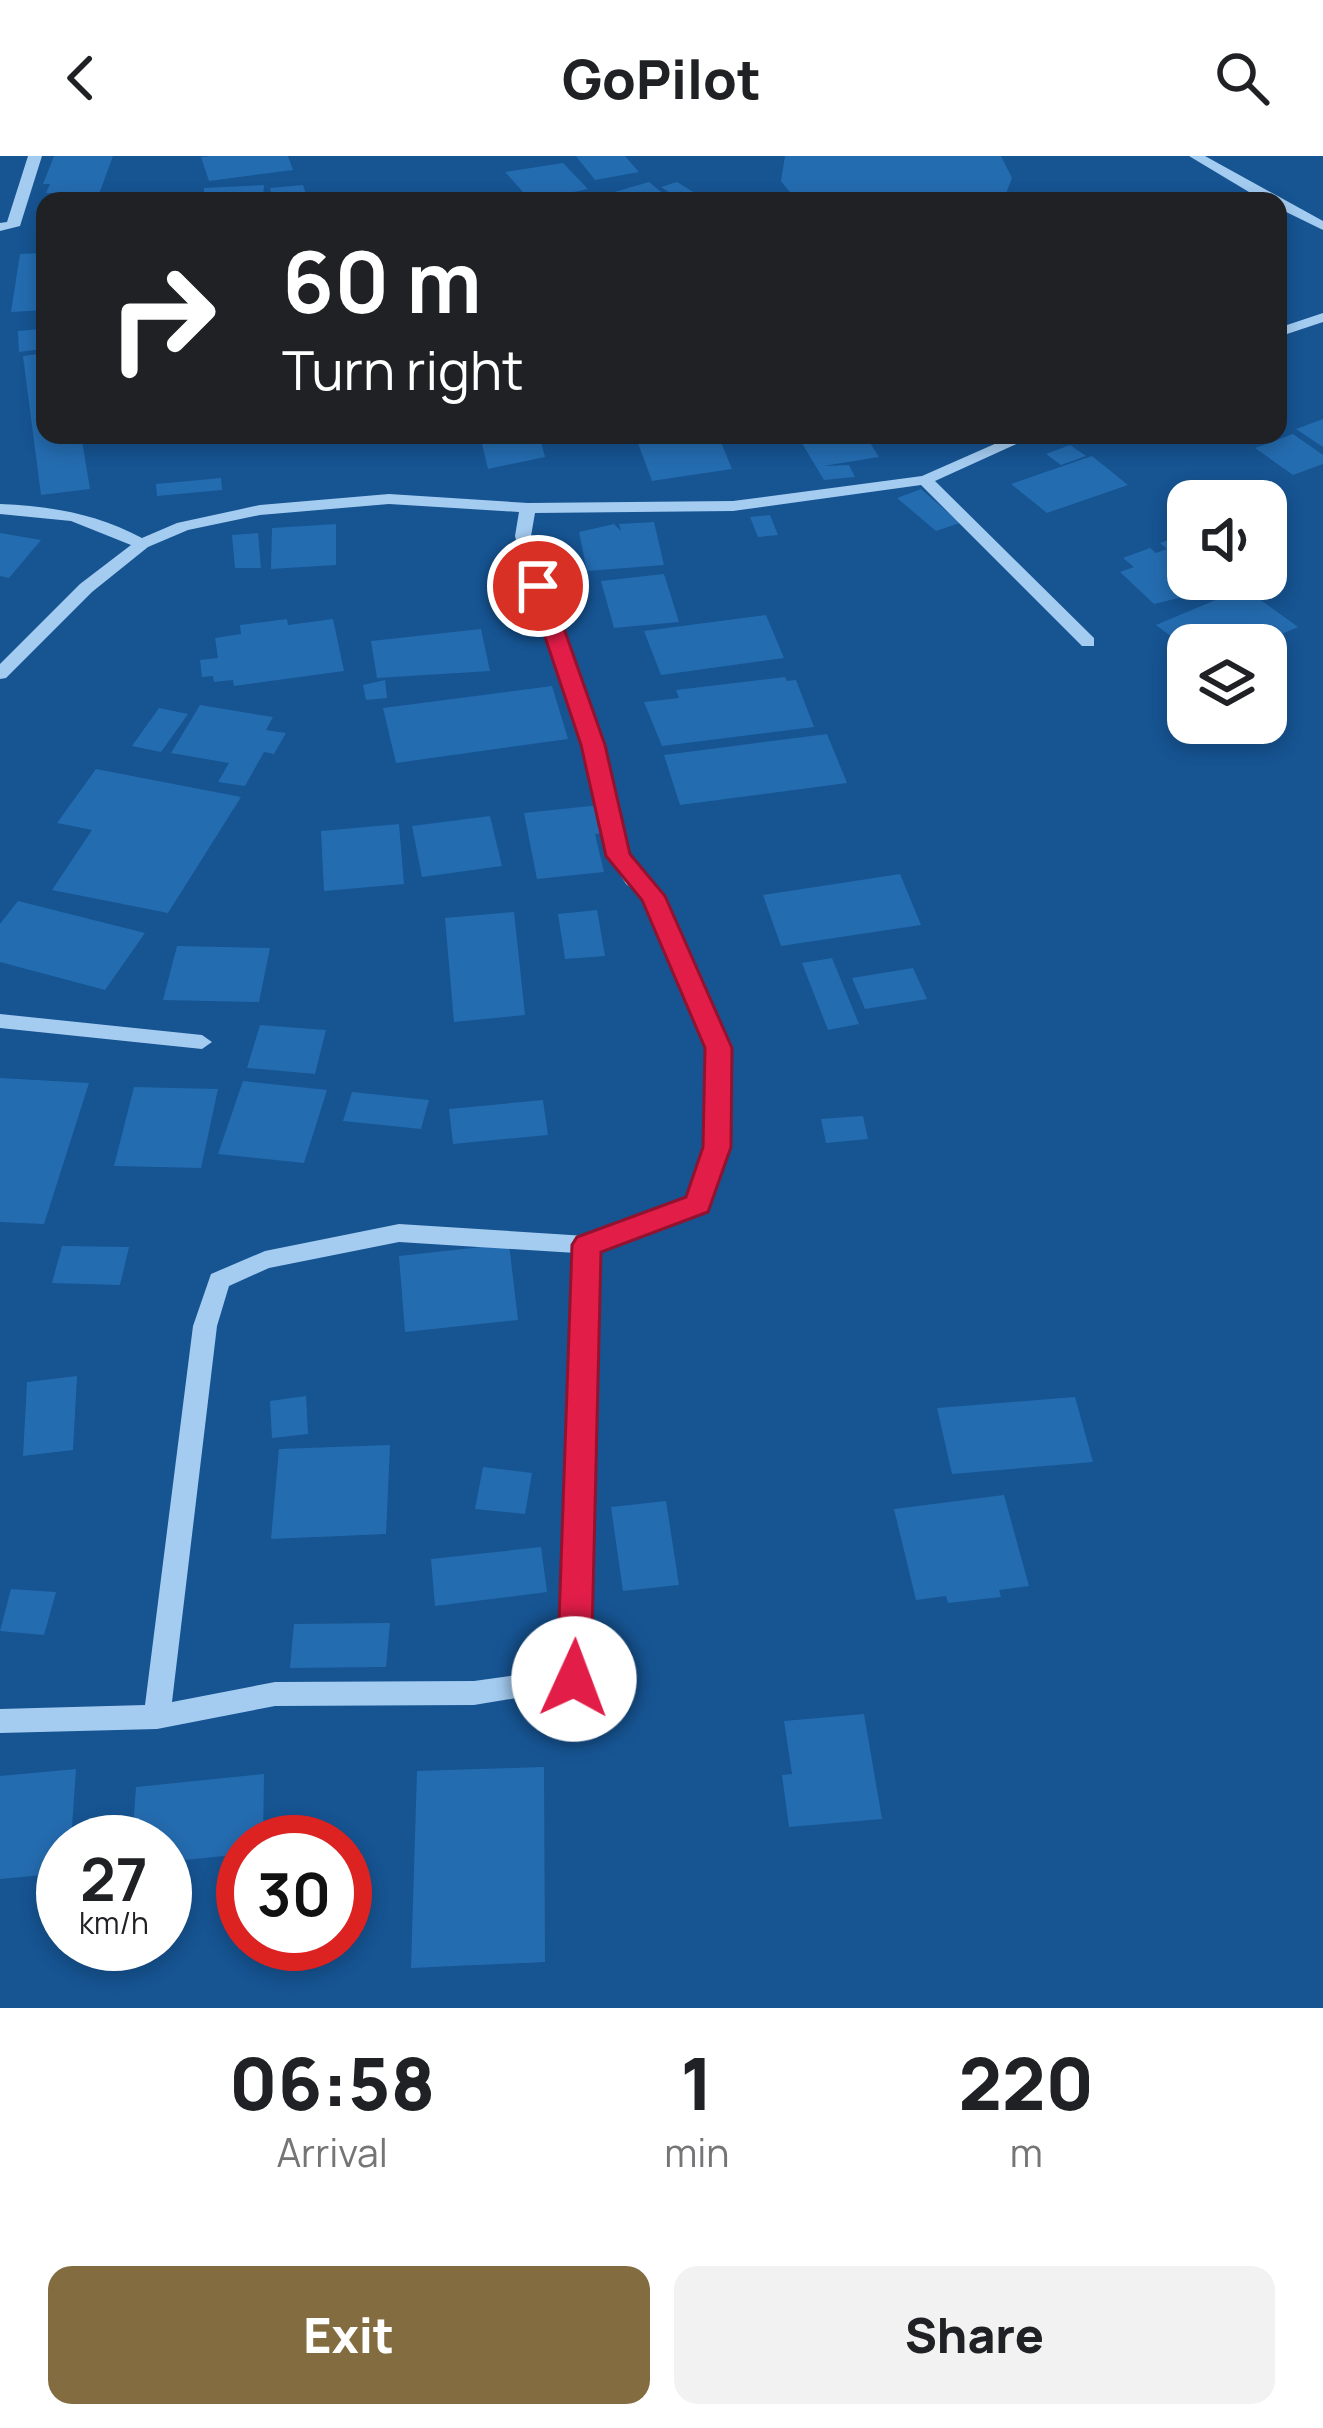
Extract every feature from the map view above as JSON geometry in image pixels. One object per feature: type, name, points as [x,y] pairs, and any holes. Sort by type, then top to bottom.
[{"type":"street","points":[[0,227],[13,226],[35,156]]},
{"type":"street","points":[[1196,156],[1259,192]]},
{"type":"street","points":[[1287,208],[1323,226]]},
{"type":"street","points":[[1287,330],[1323,317]]},
{"type":"street","points":[[0,674],[86,588],[142,544],[184,526],[260,510],[389,499],[527,508],[733,506],[925,479],[1007,444]]},
{"type":"street","points":[[925,479],[1088,642]]},
{"type":"street","points":[[0,508],[98,520],[142,544]]},
{"type":"street","points":[[157,1717],[205,1326],[219,1280],[265,1260],[399,1233],[587,1245],[698,1204],[717,1147],[719,1048],[653,896],[618,856],[593,745],[527,553],[527,508]]},
{"type":"street","points":[[0,1021],[202,1042]]},
{"type":"street","points":[[0,1721],[157,1717],[275,1694],[474,1693],[574,1679],[587,1245]]},
{"type":"building","points":[[54,156],[113,156],[100,192],[46,192],[50,184],[43,184]]},
{"type":"building","points":[[288,156],[293,170],[209,181],[201,157]]},
{"type":"building","points":[[576,156],[625,156],[639,172],[595,180]]},
{"type":"building","points":[[785,156],[1001,156],[1012,178],[1007,192],[790,192],[781,181]]},
{"type":"building","points":[[563,163],[588,189],[523,192],[505,172]]},
{"type":"building","points":[[649,182],[661,192],[615,192]]},
{"type":"building","points":[[677,182],[693,192],[669,192],[661,187]]},
{"type":"building","points":[[264,185],[264,192],[204,192],[204,188]]},
{"type":"building","points":[[303,185],[305,192],[271,192],[270,188]]},
{"type":"building","points":[[36,253],[36,311],[11,312],[20,254]]},
{"type":"building","points":[[36,329],[36,350],[19,352],[18,331]]},
{"type":"building","points":[[36,354],[36,444],[82,444],[90,489],[41,495],[23,356]]},
{"type":"building","points":[[1323,419],[1323,447],[1296,429]]},
{"type":"building","points":[[1293,434],[1323,455],[1323,464],[1293,475],[1255,448],[1287,444],[1287,436]]},
{"type":"building","points":[[482,444],[541,444],[545,457],[488,469]]},
{"type":"building","points":[[638,444],[722,444],[732,469],[652,481]]},
{"type":"building","points":[[802,444],[871,444],[879,457],[823,466],[849,465],[855,477],[824,480]]},
{"type":"building","points":[[1070,445],[1086,456],[1061,465],[1046,454]]},
{"type":"building","points":[[1092,456],[1128,485],[1047,513],[1011,484]]},
{"type":"building","points":[[221,478],[222,490],[157,496],[156,484]]},
{"type":"building","points":[[921,489],[960,523],[936,531],[897,498]]},
{"type":"building","points":[[770,515],[778,535],[758,537],[750,517]]},
{"type":"building","points":[[654,522],[664,565],[587,571],[579,532],[614,524],[621,531],[619,524]]},
{"type":"building","points":[[336,524],[336,565],[271,569],[272,528]]},
{"type":"building","points":[[0,533],[41,540],[9,578],[0,576]]},
{"type":"building","points":[[258,533],[261,568],[235,568],[232,535]]},
{"type":"building","points":[[1150,548],[1156,553],[1167,549],[1170,600],[1154,604],[1120,572],[1134,567],[1123,558]]},
{"type":"building","points":[[664,574],[679,622],[614,628],[601,581]]},
{"type":"building","points":[[1215,600],[1261,600],[1298,627],[1287,632],[1287,624],[1167,624],[1167,633],[1156,625]]},
{"type":"building","points":[[766,615],[784,658],[661,675],[644,631]]},
{"type":"building","points":[[287,619],[288,625],[333,619],[344,671],[234,686],[233,680],[214,682],[213,676],[202,677],[200,660],[218,658],[215,638],[241,634],[240,625]]},
{"type":"building","points":[[481,629],[490,671],[377,678],[371,641]]},
{"type":"building","points":[[785,677],[796,680],[814,727],[662,746],[644,702],[679,698],[676,690]]},
{"type":"building","points":[[385,680],[387,698],[366,700],[363,685]]},
{"type":"building","points":[[552,686],[568,739],[396,763],[383,708]]},
{"type":"building","points":[[200,705],[273,717],[266,730],[286,733],[274,754],[264,752],[245,786],[218,782],[229,763],[171,753]]},
{"type":"building","points":[[159,708],[188,714],[161,752],[132,746]]},
{"type":"building","points":[[827,734],[847,783],[680,805],[664,755]]},
{"type":"building","points":[[96,769],[241,797],[168,913],[52,890],[92,830],[57,823]]},
{"type":"building","points":[[600,805],[606,833],[595,834],[604,872],[537,879],[524,813]]},
{"type":"building","points":[[490,816],[502,866],[422,877],[412,826]]},
{"type":"building","points":[[399,824],[404,884],[324,891],[321,831]]},
{"type":"building","points":[[900,874],[921,925],[781,946],[763,895]]},
{"type":"building","points":[[18,901],[145,933],[105,990],[0,962],[0,924]]},
{"type":"building","points":[[597,910],[605,956],[565,959],[558,914]]},
{"type":"building","points":[[514,912],[525,1015],[454,1022],[445,918]]},
{"type":"building","points":[[177,946],[270,948],[259,1002],[163,1000]]},
{"type":"building","points":[[832,958],[859,1024],[828,1030],[802,963]]},
{"type":"building","points":[[913,968],[927,999],[865,1009],[852,978]]},
{"type":"building","points":[[260,1025],[326,1030],[315,1074],[247,1068]]},
{"type":"building","points":[[0,1078],[89,1083],[44,1224],[0,1222]]},
{"type":"building","points":[[243,1081],[327,1090],[304,1163],[218,1154]]},
{"type":"building","points":[[134,1087],[218,1089],[201,1168],[114,1166]]},
{"type":"building","points":[[352,1092],[429,1100],[421,1129],[343,1121]]},
{"type":"building","points":[[543,1100],[548,1135],[453,1144],[449,1109]]},
{"type":"building","points":[[863,1116],[868,1139],[826,1143],[821,1119]]},
{"type":"building","points":[[509,1244],[518,1320],[405,1332],[399,1256]]},
{"type":"building","points":[[62,1246],[129,1247],[120,1285],[52,1283]]},
{"type":"building","points":[[77,1376],[73,1450],[23,1456],[27,1382]]},
{"type":"building","points":[[306,1396],[308,1434],[272,1438],[270,1401]]},
{"type":"building","points":[[1075,1397],[1093,1462],[952,1474],[937,1408]]},
{"type":"building","points":[[390,1445],[386,1534],[271,1539],[279,1449]]},
{"type":"building","points":[[483,1467],[532,1473],[525,1514],[475,1509]]},
{"type":"building","points":[[1004,1495],[1029,1586],[999,1590],[1001,1597],[948,1603],[946,1596],[916,1600],[894,1509]]},
{"type":"building","points":[[666,1501],[679,1585],[623,1591],[611,1507]]},
{"type":"building","points":[[541,1547],[547,1592],[435,1606],[431,1559]]},
{"type":"building","points":[[11,1589],[56,1592],[44,1635],[0,1631]]},
{"type":"building","points":[[390,1623],[386,1667],[290,1668],[294,1624]]},
{"type":"building","points":[[864,1714],[882,1819],[789,1827],[782,1775],[792,1774],[784,1721]]},
{"type":"building","points":[[544,1767],[545,1962],[411,1968],[417,1771]]},
{"type":"building","points":[[76,1769],[73,1815],[36,1815],[36,1876],[0,1879],[0,1776]]},
{"type":"building","points":[[264,1774],[263,1815],[216,1815],[216,1857],[192,1859],[192,1815],[134,1815],[136,1787]]},
{"type":"route","points":[[538,586],[593,745],[618,856],[653,896],[719,1048],[717,1147],[698,1204],[587,1245],[574,1679]]}]
